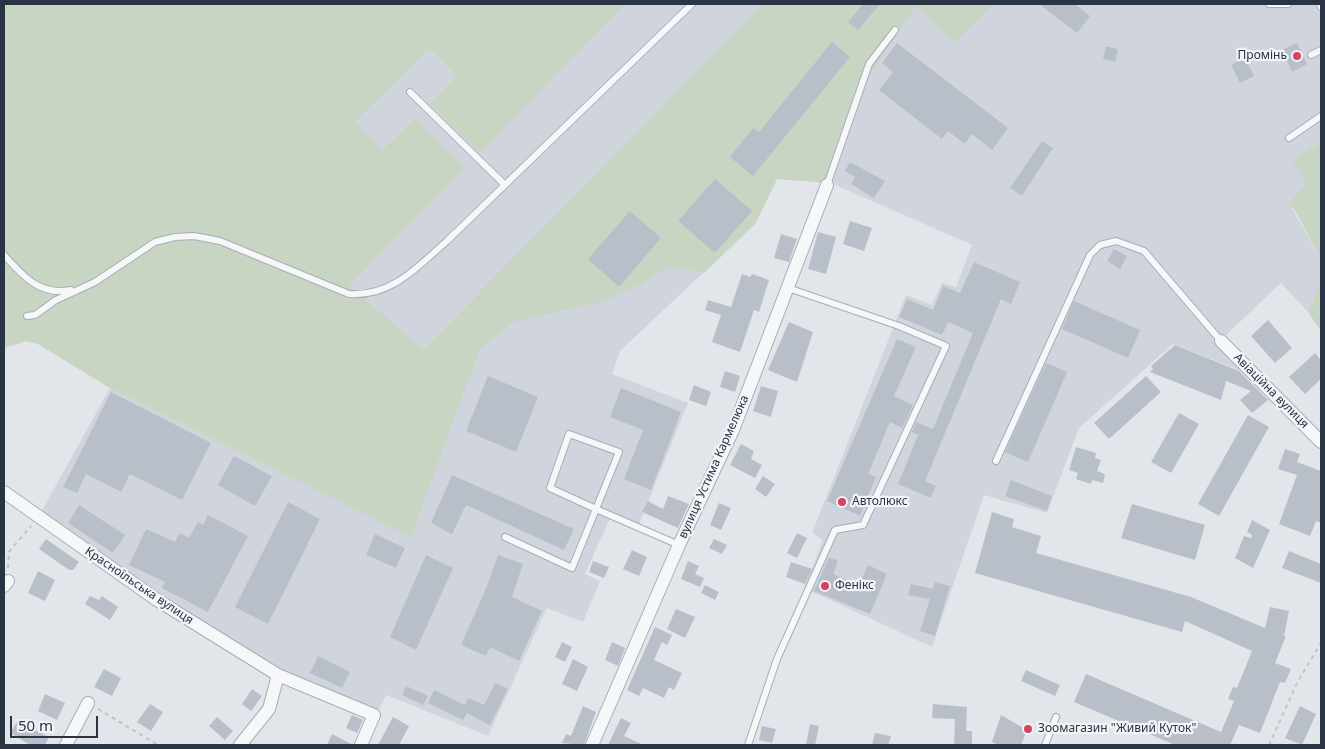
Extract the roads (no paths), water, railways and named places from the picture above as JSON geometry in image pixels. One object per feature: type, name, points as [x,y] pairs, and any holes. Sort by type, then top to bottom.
[{"type":"street","name":"вулиця Устима Кармелюка","points":[[592,745],[679,545],[733,430],[827,185]]},
{"type":"street","name":"Авіаційна вулиця","points":[[1221,341],[1321,442]]},
{"type":"street","name":"Красноїльська вулиця","points":[[4,492],[157,600],[278,675],[374,715],[360,745]]},
{"type":"street","points":[[240,745],[269,709],[278,675]]},
{"type":"street","points":[[66,745],[88,704]]},
{"type":"lane","points":[[27,316],[35,315],[56,300],[95,282],[156,242],[194,236],[220,241],[349,294],[366,295],[382,291],[408,275],[505,185],[692,4]]},
{"type":"lane","points":[[1270,4],[1288,4]]},
{"type":"lane","points":[[827,185],[869,64],[895,30]]},
{"type":"lane","points":[[1311,55],[1321,50]]},
{"type":"lane","points":[[410,92],[505,185]]},
{"type":"lane","points":[[1289,138],[1321,116]]},
{"type":"lane","points":[[996,461],[1090,255],[1100,245],[1116,241],[1144,251],[1221,341]]},
{"type":"lane","points":[[4,255],[28,281],[43,289],[60,292],[80,289]]},
{"type":"lane","points":[[748,745],[777,659],[835,530],[863,525],[946,346],[898,326],[788,288]]},
{"type":"lane","points":[[505,538],[572,568],[596,509],[619,452],[569,434],[550,488],[596,509],[679,545]]},
{"type":"lane","points":[[1045,745],[1056,717]]},
{"type":"place","name":"Промінь","points":[[1297,56]]},
{"type":"place","name":"Автолюкс","points":[[842,502]]},
{"type":"place","name":"Фенікс","points":[[825,586]]},
{"type":"place","name":"Зоомагазин \"Живий Куток\"","points":[[1028,729]]}]
